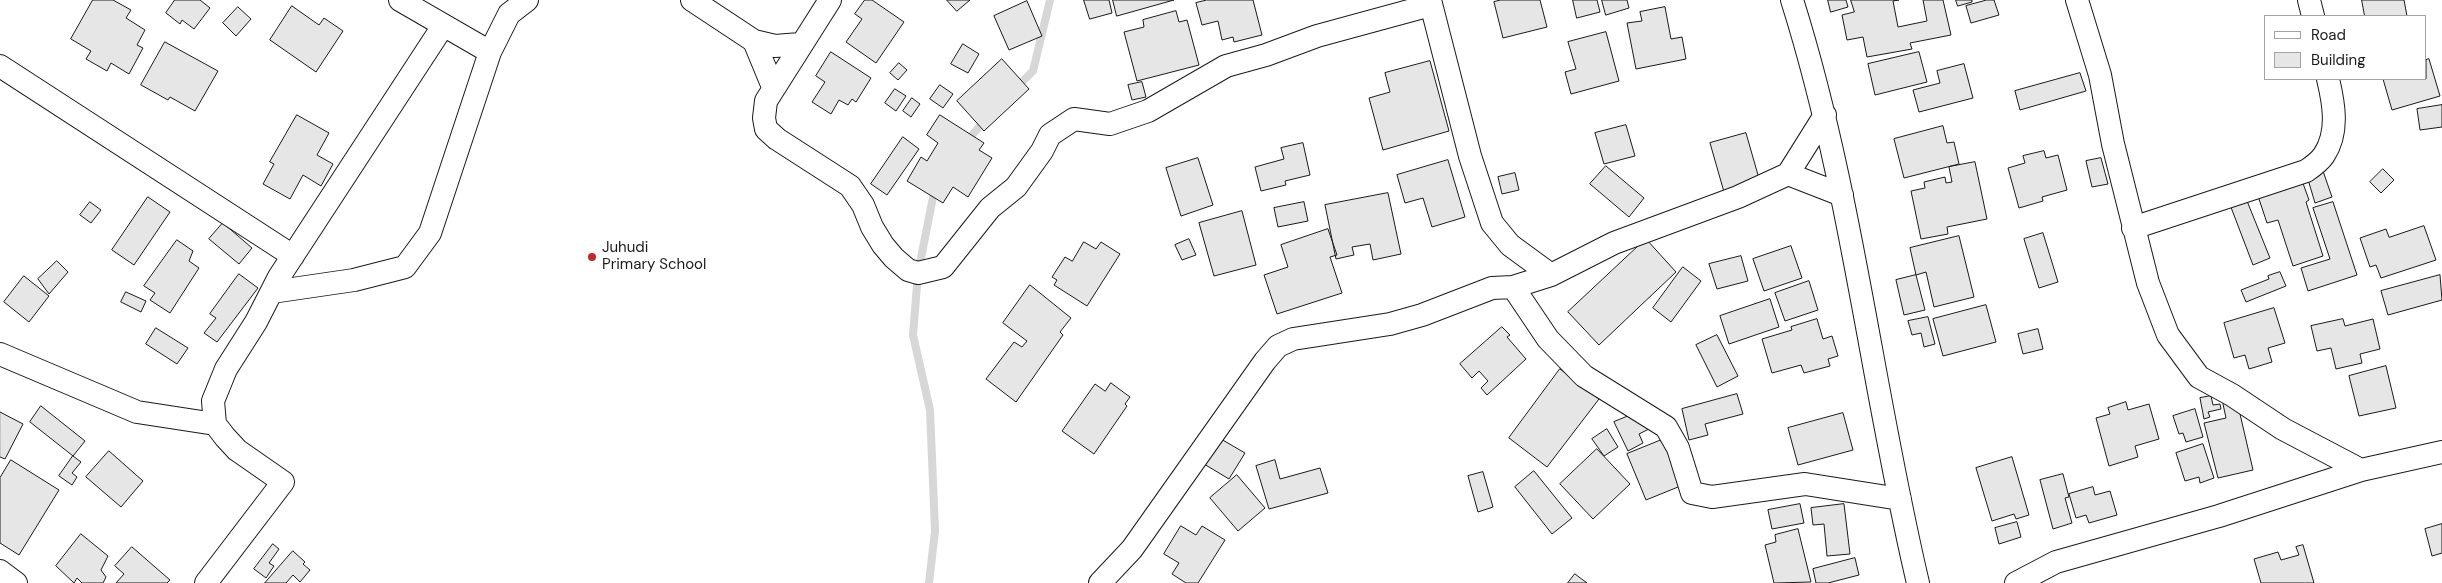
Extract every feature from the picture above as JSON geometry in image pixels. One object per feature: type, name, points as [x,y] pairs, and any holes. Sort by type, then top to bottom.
[{"type":"street","points":[[400,0],[490,52]]},
{"type":"street","points":[[272,292],[354,280],[405,267],[430,233],[490,52],[509,14],[527,0]]},
{"type":"street","points":[[692,0],[754,41],[775,46],[800,44]]},
{"type":"street","points":[[830,0],[800,44],[766,101],[764,118],[766,129],[777,139],[850,186],[863,205],[872,227],[883,245],[908,270],[918,273],[943,267],[990,208],[1016,187],[1042,151],[1050,134],[1074,120],[1110,124],[1148,111],[1226,66],[1266,56],[1317,36],[1430,3],[1470,156],[1492,223],[1510,245],[1551,275]]},
{"type":"street","points":[[1792,0],[1825,115],[1918,583]]},
{"type":"street","points":[[2078,0],[2100,75],[2113,144],[2133,228],[2157,313],[2168,335],[2199,378],[2232,395],[2283,429],[2361,470]]},
{"type":"street","points":[[2309,0],[2313,15]]},
{"type":"street","points":[[206,583],[283,482],[237,450],[215,424],[213,401],[226,369],[256,322],[293,256],[443,26]]},
{"type":"street","points":[[754,41],[767,68],[773,87]]},
{"type":"street","points":[[0,66],[293,256]]},
{"type":"street","points":[[2133,228],[2306,171],[2324,156],[2335,121],[2334,103],[2328,80]]},
{"type":"street","points":[[1100,583],[1132,549],[1239,397],[1278,346],[1293,339],[1390,324],[1422,315],[1492,288],[1513,287],[1551,275],[1614,243],[1738,197],[1788,174],[1825,115]]},
{"type":"street","points":[[1788,174],[1842,196]]},
{"type":"street","points":[[1513,287],[1548,339],[1584,376],[1666,427],[1678,448],[1692,493],[1712,497],[1805,484],[1900,499]]},
{"type":"street","points":[[0,354],[137,412],[215,424]]},
{"type":"street","points":[[2016,583],[2056,562],[2219,516],[2361,470],[2442,452]]},
{"type":"street","points":[[0,571],[16,583]]},
{"type":"building","points":[[93,0],[113,0],[131,10],[126,18],[145,30],[137,45],[143,48],[129,74],[111,63],[107,71],[86,59],[91,51],[71,39]]},
{"type":"building","points":[[175,0],[200,0],[210,8],[194,29],[182,20],[180,24],[166,13]]},
{"type":"building","points":[[865,0],[872,0],[904,22],[876,63],[846,42],[862,19],[855,14]]},
{"type":"building","points":[[947,0],[970,0],[957,11]]},
{"type":"building","points":[[1084,0],[1109,0],[1112,13],[1090,19]]},
{"type":"building","points":[[1113,0],[1174,0],[1117,16]]},
{"type":"building","points":[[1207,0],[1253,0],[1262,35],[1234,42],[1233,37],[1222,40],[1218,21],[1202,25],[1196,3]]},
{"type":"building","points":[[1501,0],[1540,0],[1547,27],[1503,38],[1494,2]]},
{"type":"building","points":[[1573,0],[1597,0],[1600,12],[1577,18]]},
{"type":"building","points":[[1602,0],[1627,0],[1629,8],[1606,15]]},
{"type":"building","points":[[1828,0],[1846,0],[1848,7],[1831,12]]},
{"type":"building","points":[[1851,0],[1899,0],[1893,1],[1898,27],[1927,21],[1923,0],[1943,0],[1951,35],[1910,43],[1912,49],[1867,57],[1863,37],[1847,40],[1842,15],[1854,12]]},
{"type":"building","points":[[1956,0],[1972,0],[1972,2],[1958,6]]},
{"type":"building","points":[[1994,0],[1999,15],[1971,23],[1966,6]]},
{"type":"building","points":[[2362,0],[2404,0],[2407,15],[2365,15]]},
{"type":"building","points":[[1027,1],[1042,36],[1009,50],[994,16]]},
{"type":"building","points":[[292,6],[319,25],[324,18],[343,31],[316,72],[270,40]]},
{"type":"building","points":[[238,7],[251,19],[236,36],[223,23]]},
{"type":"building","points":[[1665,7],[1671,39],[1682,37],[1686,59],[1636,69],[1627,23],[1642,21],[1640,12]]},
{"type":"building","points":[[1176,11],[1179,22],[1187,20],[1199,65],[1137,81],[1124,32],[1144,27],[1143,20]]},
{"type":"building","points":[[1606,32],[1619,81],[1571,94],[1565,72],[1576,69],[1568,42]]},
{"type":"building","points":[[165,42],[218,71],[195,111],[170,97],[168,100],[141,85]]},
{"type":"building","points":[[963,44],[979,54],[968,73],[951,64]]},
{"type":"building","points":[[831,52],[871,78],[856,102],[852,99],[848,105],[839,100],[831,114],[812,102],[825,82],[816,76]]},
{"type":"building","points":[[1919,52],[1927,82],[1875,95],[1868,64]]},
{"type":"building","points":[[1002,59],[1029,89],[984,131],[957,101]]},
{"type":"building","points":[[2429,59],[2440,96],[2392,110],[2383,80],[2427,80],[2427,60]]},
{"type":"building","points":[[1430,61],[1449,131],[1383,150],[1369,98],[1390,92],[1385,73]]},
{"type":"building","points":[[899,63],[907,70],[898,80],[890,73]]},
{"type":"building","points":[[1964,64],[1973,98],[1919,112],[1913,90],[1940,83],[1937,71]]},
{"type":"building","points":[[2080,73],[2086,91],[2020,110],[2015,91]]},
{"type":"building","points":[[1142,82],[1146,97],[1132,100],[1128,85]]},
{"type":"building","points":[[940,85],[953,94],[943,108],[930,99]]},
{"type":"building","points":[[895,89],[906,96],[896,111],[885,103]]},
{"type":"building","points":[[912,98],[920,104],[911,117],[903,111]]},
{"type":"building","points":[[2442,105],[2442,127],[2420,130],[2417,109]]},
{"type":"building","points":[[297,115],[329,133],[317,155],[333,164],[321,186],[303,175],[290,199],[263,184],[274,164],[270,162]]},
{"type":"building","points":[[940,115],[984,143],[979,150],[992,158],[968,197],[953,187],[943,203],[907,181],[921,157],[927,161],[938,143],[927,135]]},
{"type":"building","points":[[1626,125],[1635,156],[1604,164],[1595,133]]},
{"type":"building","points":[[1943,126],[1947,143],[1954,142],[1959,164],[1904,178],[1894,139]]},
{"type":"building","points":[[1746,133],[1760,182],[1724,192],[1710,143]]},
{"type":"building","points":[[903,137],[919,149],[887,195],[871,184]]},
{"type":"building","points":[[1303,143],[1310,175],[1285,181],[1286,185],[1261,191],[1255,167],[1284,159],[1281,148]]},
{"type":"building","points":[[2044,151],[2046,158],[2058,155],[2067,190],[2042,197],[2043,201],[2019,208],[2008,168],[2025,163],[2023,156]]},
{"type":"building","points":[[1198,158],[1213,205],[1181,216],[1166,168]]},
{"type":"building","points":[[2101,158],[2108,184],[2092,187],[2086,161]]},
{"type":"building","points":[[1448,160],[1465,217],[1432,227],[1423,198],[1405,203],[1397,175]]},
{"type":"building","points":[[1975,162],[1987,219],[1947,227],[1948,234],[1921,239],[1911,191],[1925,188],[1924,182],[1945,177],[1946,183],[1952,182],[1949,167]]},
{"type":"building","points":[[1606,166],[1644,198],[1629,217],[1590,184]]},
{"type":"building","points":[[2383,169],[2394,180],[2381,193],[2370,182]]},
{"type":"building","points":[[2323,171],[2332,197],[2315,203],[2307,176]]},
{"type":"building","points":[[1515,173],[1519,190],[1502,194],[1498,177]]},
{"type":"building","points":[[2300,175],[2309,200],[2306,202],[2323,256],[2293,266],[2278,220],[2267,223],[2256,190]]},
{"type":"building","points":[[1388,193],[1401,254],[1373,260],[1370,244],[1352,247],[1354,255],[1336,259],[1325,205]]},
{"type":"building","points":[[2245,196],[2270,258],[2253,265],[2229,202]]},
{"type":"building","points":[[148,197],[170,212],[134,265],[112,250]]},
{"type":"building","points":[[90,202],[101,210],[91,223],[80,215]]},
{"type":"building","points":[[1304,202],[1308,221],[1278,227],[1274,208]]},
{"type":"building","points":[[2333,202],[2357,275],[2308,291],[2301,268],[2330,259],[2313,208]]},
{"type":"building","points":[[1242,211],[1256,265],[1214,276],[1199,223]]},
{"type":"building","points":[[223,223],[252,248],[239,264],[209,239]]},
{"type":"building","points":[[2424,226],[2436,260],[2381,278],[2376,265],[2370,267],[2360,238],[2386,229],[2389,237]]},
{"type":"building","points":[[1328,229],[1337,255],[1330,257],[1342,293],[1277,314],[1264,275],[1288,267],[1281,245]]},
{"type":"building","points":[[2043,233],[2058,282],[2039,288],[2024,239]]},
{"type":"building","points":[[1959,236],[1974,297],[1934,307],[1926,272],[1916,275],[1910,248]]},
{"type":"building","points":[[1189,239],[1196,255],[1182,260],[1175,245]]},
{"type":"building","points":[[1646,239],[1676,272],[1599,345],[1568,312]]},
{"type":"building","points":[[177,240],[193,251],[189,261],[199,268],[170,313],[150,300],[155,293],[144,286]]},
{"type":"building","points":[[1084,242],[1096,249],[1101,242],[1120,254],[1087,306],[1054,285],[1057,280],[1052,277],[1065,257],[1072,261]]},
{"type":"building","points":[[1791,246],[1802,278],[1764,291],[1753,259]]},
{"type":"building","points":[[1741,256],[1748,281],[1717,289],[1709,264]]},
{"type":"building","points":[[57,261],[68,272],[49,294],[38,279]]},
{"type":"building","points":[[1683,267],[1701,281],[1671,322],[1653,308]]},
{"type":"building","points":[[2280,272],[2286,286],[2246,302],[2241,290],[2269,279],[2268,276]]},
{"type":"building","points":[[239,274],[258,288],[217,342],[204,333],[216,318],[210,314]]},
{"type":"building","points":[[1916,275],[1925,310],[1904,315],[1896,280]]},
{"type":"building","points":[[2440,275],[2442,300],[2388,315],[2381,291]]},
{"type":"building","points":[[24,276],[49,296],[29,322],[4,302]]},
{"type":"building","points":[[1809,281],[1818,310],[1785,321],[1775,293]]},
{"type":"building","points":[[1030,285],[1071,318],[1060,332],[1063,335],[1016,402],[986,379],[1014,342],[1022,347],[1027,341],[1003,323]]},
{"type":"building","points":[[126,292],[146,301],[141,312],[121,302]]},
{"type":"building","points":[[1770,299],[1779,327],[1729,344],[1720,316]]},
{"type":"building","points":[[1986,305],[1996,342],[1943,356],[1933,319]]},
{"type":"building","points":[[2274,308],[2285,343],[2268,348],[2272,362],[2249,369],[2245,355],[2234,358],[2224,323]]},
{"type":"building","points":[[1928,317],[1935,344],[1924,347],[1921,333],[1912,335],[1908,321]]},
{"type":"building","points":[[1817,319],[1823,339],[1832,336],[1838,356],[1828,359],[1830,366],[1804,373],[1801,365],[1772,373],[1762,339],[1792,330],[1791,327]]},
{"type":"building","points":[[2343,319],[2345,326],[2373,319],[2380,349],[2360,354],[2362,363],[2336,369],[2331,348],[2317,351],[2311,326]]},
{"type":"building","points":[[1502,327],[1510,335],[1507,337],[1526,359],[1487,395],[1481,388],[1488,381],[1479,371],[1472,378],[1460,364]]},
{"type":"building","points":[[156,328],[188,348],[177,364],[146,344]]},
{"type":"building","points":[[2038,329],[2043,349],[2023,354],[2018,334]]},
{"type":"building","points":[[1717,335],[1738,376],[1717,387],[1696,345]]},
{"type":"building","points":[[2386,366],[2396,408],[2359,416],[2349,376]]},
{"type":"building","points":[[1560,369],[1599,399],[1547,467],[1509,438]]},
{"type":"building","points":[[1111,383],[1130,397],[1125,404],[1127,406],[1094,454],[1062,431],[1095,384],[1105,391]]},
{"type":"building","points":[[1737,394],[1743,414],[1705,424],[1708,435],[1689,440],[1682,409]]},
{"type":"building","points":[[2211,396],[2213,405],[2220,404],[2221,409],[2208,412],[2210,417],[2204,419],[2200,398]]},
{"type":"building","points":[[2237,401],[2253,470],[2218,478],[2204,423],[2226,418],[2223,404]]},
{"type":"building","points":[[2126,402],[2128,410],[2149,404],[2159,439],[2135,446],[2138,457],[2109,466],[2096,418],[2110,414],[2108,408]]},
{"type":"building","points":[[41,406],[85,441],[73,456],[30,422]]},
{"type":"building","points":[[2195,409],[2203,437],[2186,442],[2183,433],[2179,434],[2173,416]]},
{"type":"building","points":[[0,412],[23,424],[5,459],[0,457]]},
{"type":"building","points":[[1843,413],[1853,450],[1798,465],[1788,428]]},
{"type":"building","points":[[1631,415],[1651,428],[1639,434],[1643,443],[1628,451],[1614,422]]},
{"type":"building","points":[[1607,429],[1618,447],[1604,456],[1592,439]]},
{"type":"building","points":[[1214,435],[1245,453],[1229,479],[1199,461]]},
{"type":"building","points":[[1664,439],[1683,485],[1646,500],[1627,454]]},
{"type":"building","points":[[2203,444],[2214,478],[2200,483],[2199,477],[2185,481],[2176,453]]},
{"type":"building","points":[[1597,449],[1630,484],[1593,519],[1560,484]]},
{"type":"building","points":[[109,451],[143,481],[121,507],[86,477]]},
{"type":"building","points":[[73,456],[81,462],[72,473],[77,477],[72,485],[59,476]]},
{"type":"building","points":[[2012,457],[2029,515],[2016,519],[2014,514],[1992,521],[1976,468]]},
{"type":"building","points":[[11,460],[59,490],[19,555],[0,543],[0,478]]},
{"type":"building","points":[[1275,460],[1280,479],[1320,468],[1328,493],[1269,509],[1256,466]]},
{"type":"building","points":[[1534,471],[1572,518],[1552,534],[1515,487]]},
{"type":"building","points":[[1483,472],[1493,507],[1478,512],[1468,476]]},
{"type":"building","points":[[2063,474],[2069,497],[2065,498],[2072,523],[2053,529],[2040,480]]},
{"type":"building","points":[[1237,475],[1265,508],[1238,531],[1210,498]]},
{"type":"building","points":[[2093,487],[2095,495],[2110,491],[2117,515],[2089,523],[2086,515],[2076,518],[2069,494]]},
{"type":"building","points":[[1800,504],[1804,523],[1772,529],[1768,510]]},
{"type":"building","points":[[1844,504],[1850,554],[1827,556],[1824,524],[1813,525],[1811,508]]},
{"type":"building","points":[[2017,522],[2021,537],[1999,544],[1995,528]]},
{"type":"building","points":[[2442,524],[2442,553],[2432,556],[2425,529]]},
{"type":"building","points":[[1181,526],[1196,535],[1202,526],[1225,540],[1198,583],[1186,583],[1172,574],[1179,563],[1164,554]]},
{"type":"building","points":[[1798,529],[1811,582],[1774,583],[1765,545],[1776,542],[1775,535]]},
{"type":"building","points":[[81,534],[108,556],[101,570],[106,577],[103,583],[82,583],[77,578],[74,583],[56,566]]},
{"type":"building","points":[[273,544],[279,549],[269,563],[274,566],[266,578],[254,569]]},
{"type":"building","points":[[2303,545],[2314,583],[2261,583],[2254,559],[2278,552],[2281,560],[2299,555],[2296,547]]},
{"type":"building","points":[[132,547],[170,580],[167,583],[116,583],[124,574],[115,566]]},
{"type":"building","points":[[293,551],[305,562],[303,564],[310,570],[300,582],[293,575],[286,583],[265,583]]},
{"type":"building","points":[[1855,558],[1859,575],[1828,583],[1816,583],[1813,569]]},
{"type":"building","points":[[1575,574],[1587,583],[1568,583]]},
{"type":"waterway","points":[[1015,89],[1033,71],[1050,0]]},
{"type":"waterway","points":[[966,142],[986,119]]},
{"type":"waterway","points":[[929,583],[935,531],[930,410],[913,335],[918,273],[935,187]]},
{"type":"place","name":"Juhudi Primary School","points":[[592,257]]}]
